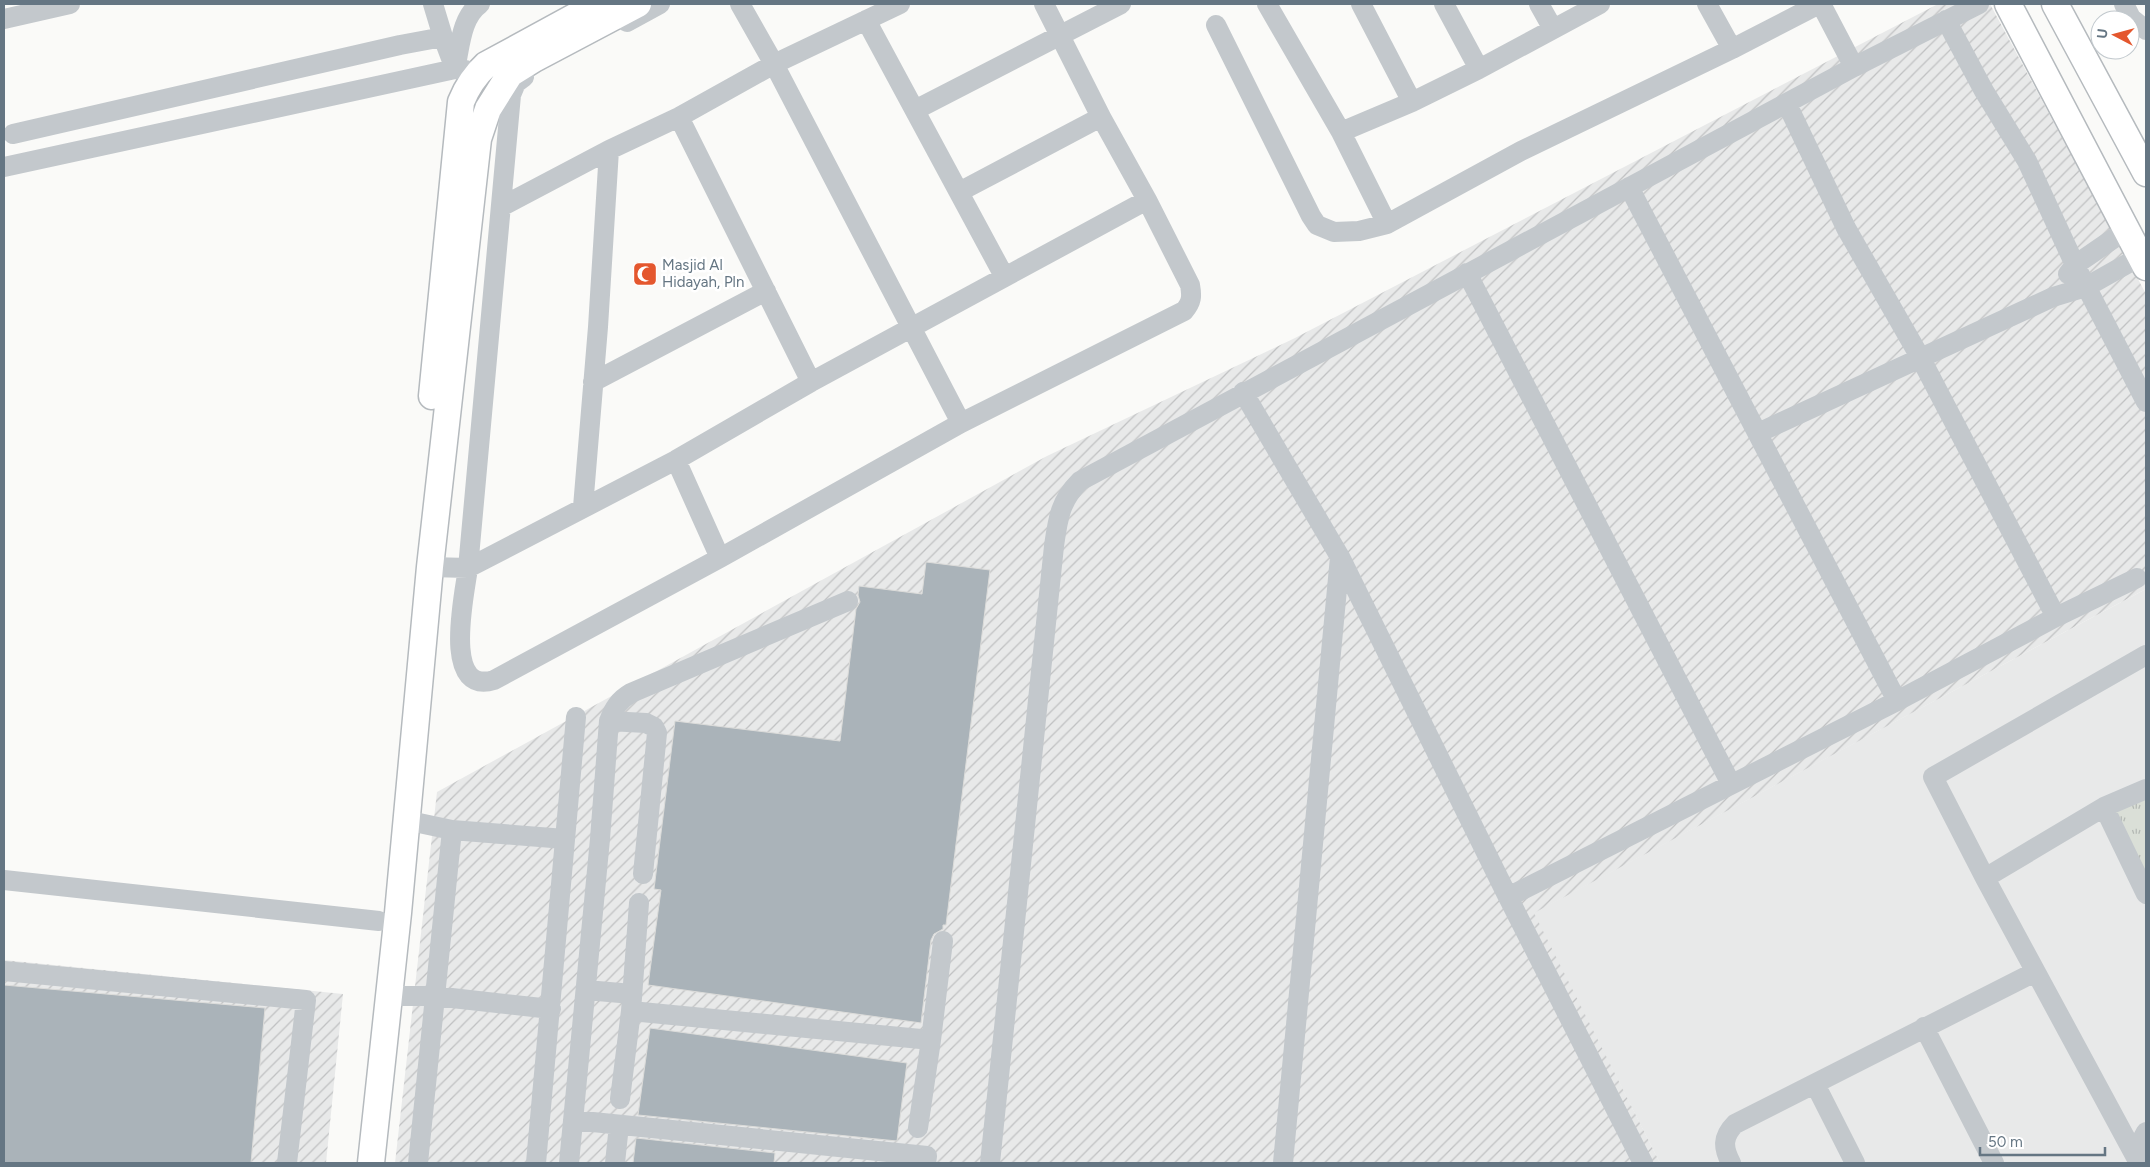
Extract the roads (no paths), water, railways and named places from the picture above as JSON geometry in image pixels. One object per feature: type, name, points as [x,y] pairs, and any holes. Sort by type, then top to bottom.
[{"type":"main road","points":[[371,1163],[398,913],[430,566],[435,449],[461,102],[466,89],[466,71],[486,64],[598,4]]},
{"type":"main road","points":[[354,1163],[379,921],[435,449],[478,138],[488,109],[510,74],[521,66],[638,4]]},
{"type":"main road","points":[[2008,4],[2144,261]]},
{"type":"main road","points":[[2055,4],[2146,172]]},
{"type":"street","points":[[4,19],[70,4]]},
{"type":"street","points":[[433,4],[443,37],[466,71]]},
{"type":"street","points":[[466,71],[464,28],[473,10],[480,4]]},
{"type":"street","points":[[660,4],[521,78],[516,83],[511,95],[468,568],[459,628],[460,651],[470,676],[475,680],[488,682],[720,558],[961,423],[1184,311],[1189,306],[1191,300],[1190,285],[1101,117],[1044,4]]},
{"type":"street","points":[[740,4],[774,64],[961,423]]},
{"type":"street","points":[[501,207],[609,150],[679,118],[774,64],[900,4]]},
{"type":"street","points":[[914,110],[1121,4]]},
{"type":"street","points":[[1267,4],[1341,132],[1387,224]]},
{"type":"street","points":[[1361,4],[1412,102]]},
{"type":"street","points":[[1444,4],[1479,69]]},
{"type":"street","points":[[1539,4],[1553,29]]},
{"type":"street","points":[[1341,132],[1412,102],[1479,69],[1600,4]]},
{"type":"street","points":[[1707,4],[1732,48]]},
{"type":"street","points":[[1216,25],[1317,225],[1324,230],[1345,232],[1359,231],[1387,224],[1521,151],[1820,4],[1854,67]]},
{"type":"street","points":[[990,1163],[1053,556],[1058,518],[1070,490],[1080,481],[1243,392],[1854,67],[1979,4]]},
{"type":"street","points":[[2124,4],[2131,18],[2146,30]]},
{"type":"street","points":[[866,20],[1004,276]]},
{"type":"street","points":[[1946,20],[1984,91],[2027,161],[2075,265],[2146,402]]},
{"type":"street","points":[[13,134],[400,45],[443,37]]},
{"type":"street","points":[[4,167],[466,71]]},
{"type":"street","points":[[1786,104],[1846,228],[1920,357],[2056,617]]},
{"type":"street","points":[[960,192],[1101,117]]},
{"type":"street","points":[[679,118],[811,382]]},
{"type":"street","points":[[583,507],[609,150]]},
{"type":"street","points":[[1629,188],[1897,701]]},
{"type":"street","points":[[430,566],[468,568],[676,460],[811,382],[1146,200]]},
{"type":"street","points":[[2053,297],[2075,265],[2126,230]]},
{"type":"street","points":[[1758,433],[2053,297],[2086,287],[2144,261]]},
{"type":"street","points":[[1466,274],[1731,784]]},
{"type":"street","points":[[593,382],[766,291]]},
{"type":"street","points":[[1243,392],[1340,557],[1508,897],[1643,1163]]},
{"type":"street","points":[[676,460],[720,558]]},
{"type":"street","points":[[1283,1163],[1340,557]]},
{"type":"street","points":[[1508,897],[1897,701],[2056,617],[2138,578]]},
{"type":"street","points":[[569,1163],[609,721],[617,704],[631,693],[848,601]]},
{"type":"street","points":[[2137,1159],[2035,972],[1933,777],[2146,655]]},
{"type":"street","points":[[536,1163],[576,717]]},
{"type":"street","points":[[609,721],[646,723],[654,727],[657,732],[643,874]]},
{"type":"street","points":[[1985,878],[2104,807],[2146,789]]},
{"type":"street","points":[[2104,807],[2146,894]]},
{"type":"street","points":[[406,820],[452,830],[565,838]]},
{"type":"street","points":[[418,1163],[452,830]]},
{"type":"street","points":[[4,880],[379,921]]},
{"type":"street","points":[[620,1099],[631,1002],[639,903]]},
{"type":"street","points":[[918,1128],[943,941]]},
{"type":"street","points":[[4,971],[306,1000],[287,1163]]},
{"type":"street","points":[[1731,1163],[1724,1145],[1728,1131],[1735,1124],[2035,972]]},
{"type":"street","points":[[586,990],[631,1002],[931,1040]]},
{"type":"street","points":[[388,996],[434,996],[550,1009]]},
{"type":"street","points":[[1924,1027],[1994,1163]]},
{"type":"street","points":[[1816,1084],[1855,1163]]},
{"type":"street","points":[[573,1120],[928,1156],[926,1163]]},
{"type":"street","points":[[615,1163],[619,1125]]},
{"type":"street","points":[[2137,1159],[2146,1132]]},
{"type":"place","name":"Masjid Al Hidayah, Pln","points":[[645,274]]}]
